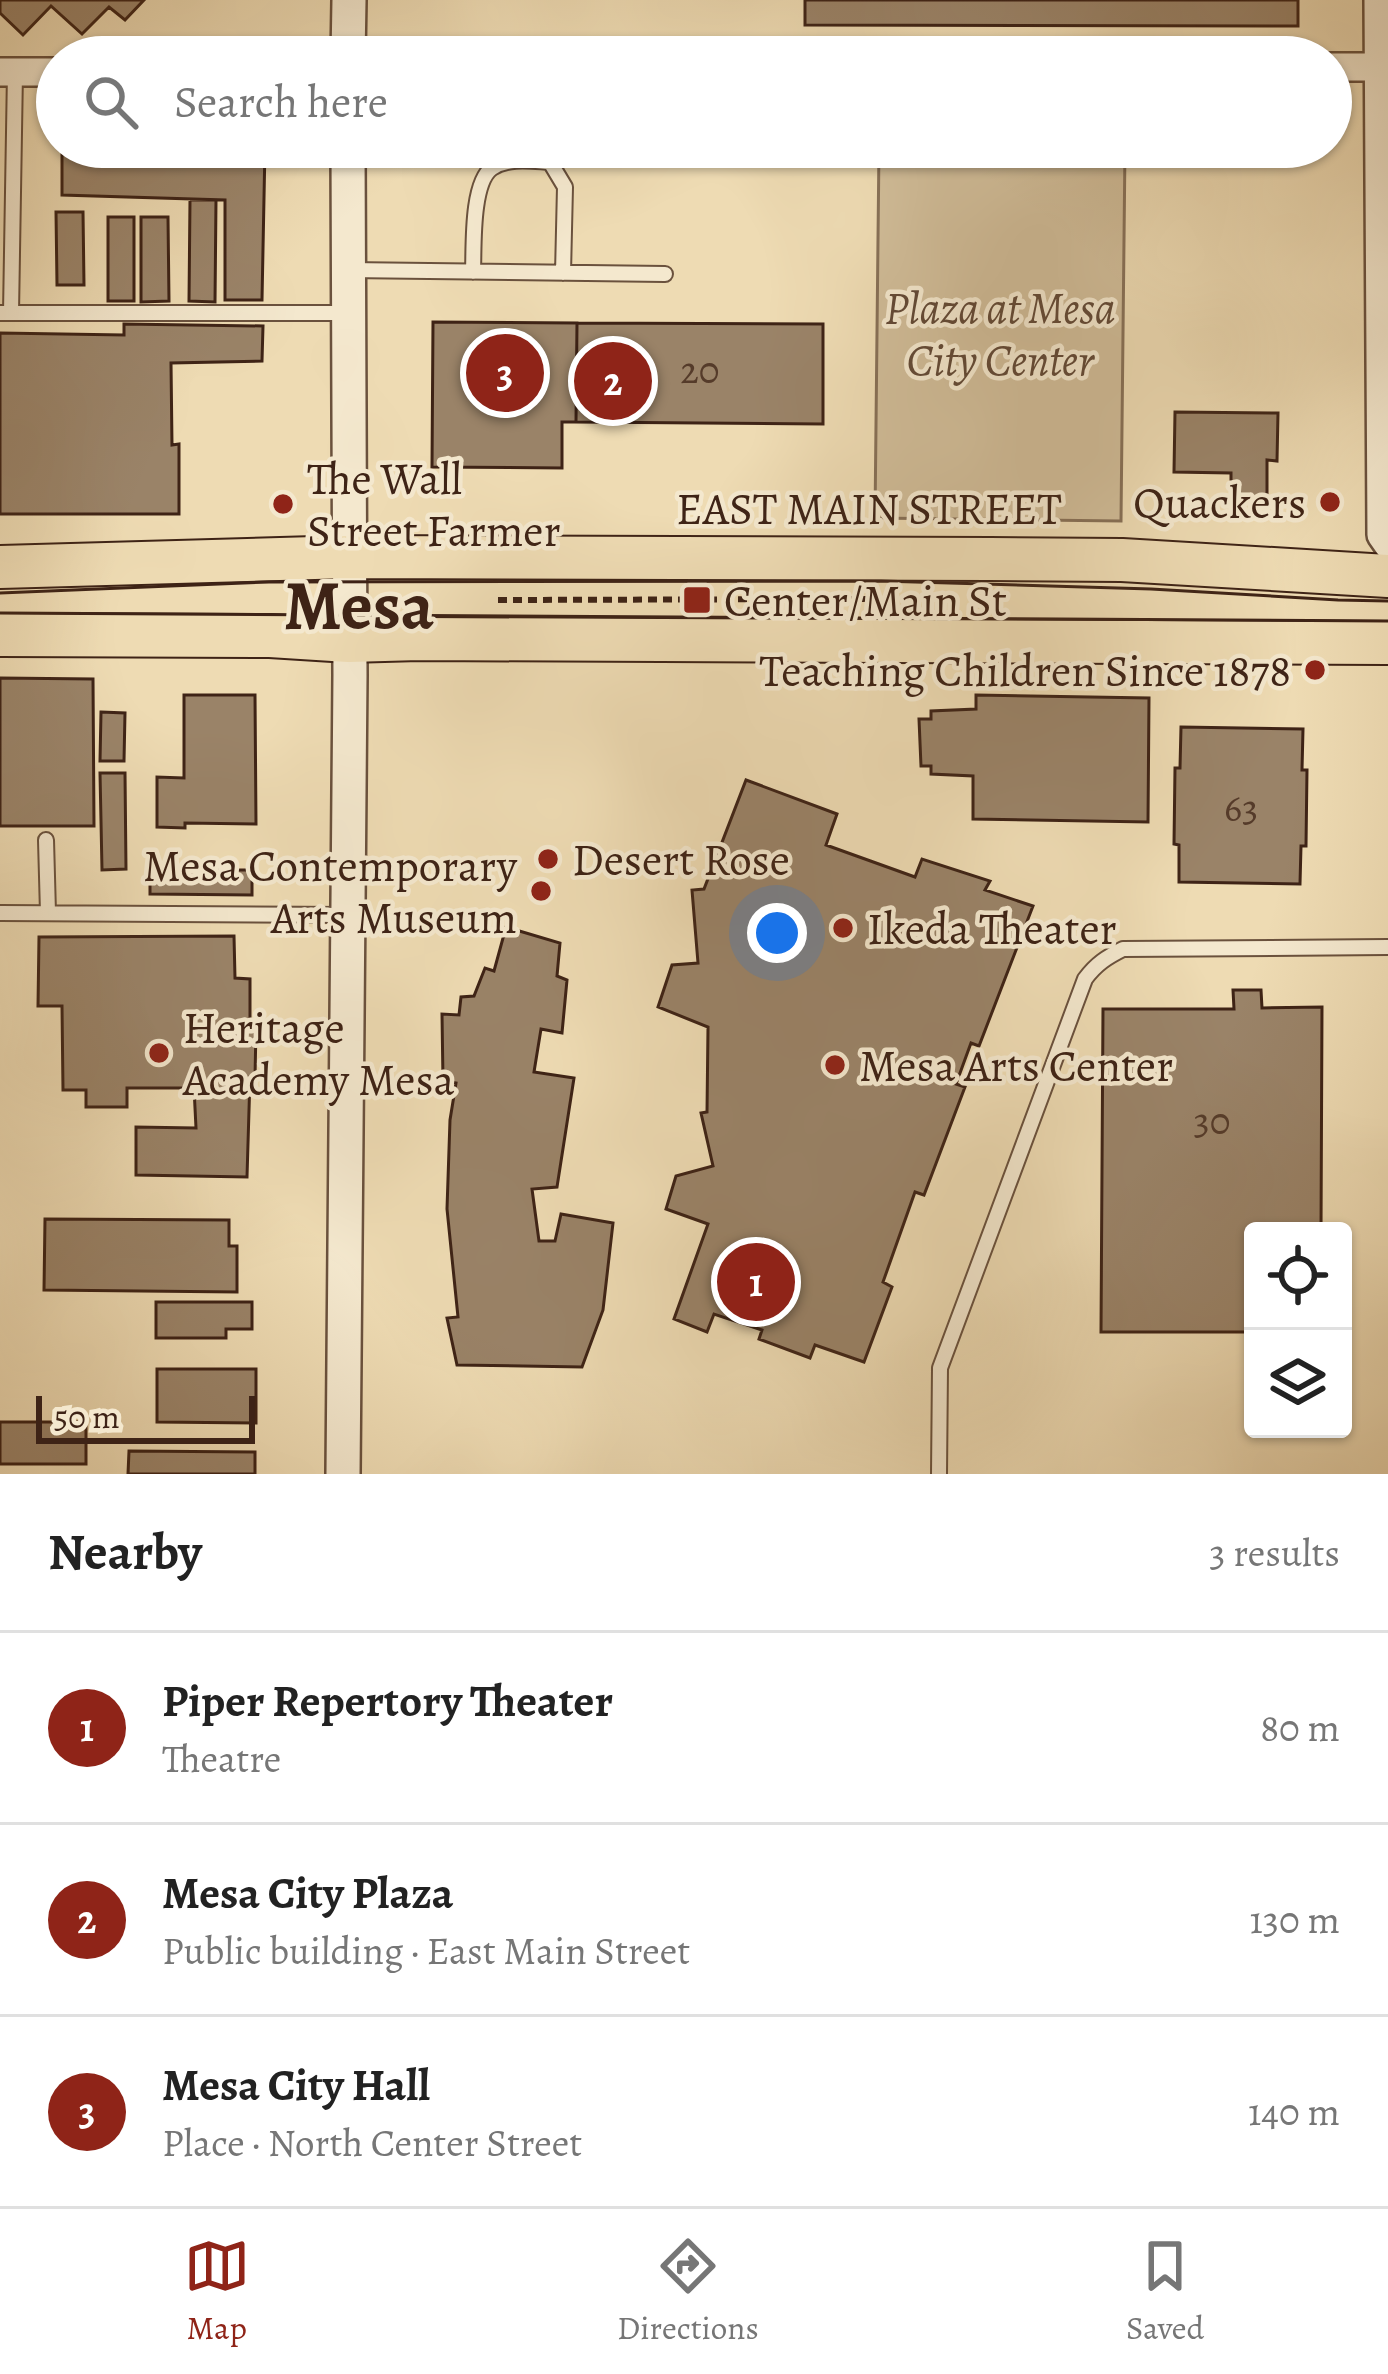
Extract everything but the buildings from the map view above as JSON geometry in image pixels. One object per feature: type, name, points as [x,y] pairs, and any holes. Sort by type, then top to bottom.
[{"type":"main road","name":"EAST MAIN STREET","points":[[0,567],[349,557],[1122,560],[1388,576]]},
{"type":"main road","points":[[0,635],[270,636],[349,641],[1388,643]]},
{"type":"street","points":[[348,36],[349,0]]},
{"type":"street","points":[[1378,0],[1383,67],[1381,536],[1388,545]]},
{"type":"street","points":[[1352,67],[1383,67]]},
{"type":"street","points":[[343,1474],[348,168]]},
{"type":"lane","points":[[7,72],[6,313],[348,313]]},
{"type":"lane","points":[[473,272],[477,199],[483,178],[492,168]]},
{"type":"lane","points":[[553,168],[565,188],[563,273]]},
{"type":"lane","points":[[348,270],[665,274]]},
{"type":"lane","points":[[46,840],[48,913]]},
{"type":"lane","points":[[0,913],[348,916]]},
{"type":"lane","points":[[939,1474],[940,1368],[1085,980],[1094,968],[1124,949],[1388,947]]},
{"type":"path","points":[[498,600],[872,599]]},
{"type":"green space","name":"Plaza at Mesa City Center","points":[[879,168],[1125,168],[1121,521],[875,518]]},
{"type":"tram line","points":[[0,593],[269,582],[881,581],[1388,601]]},
{"type":"tram line","points":[[0,613],[1388,621]]},
{"type":"place","name":"Mesa City Hall","points":[[505,373]]},
{"type":"place","name":"Mesa City Plaza","points":[[613,381]]},
{"type":"place","name":"Quackers","points":[[1330,502]]},
{"type":"place","name":"The Wall Street Farmer","points":[[283,504]]},
{"type":"place","name":"Center/Main St","points":[[697,600]]},
{"type":"place","name":"Teaching Children Since 1878","points":[[1315,670]]},
{"type":"place","name":"Desert Rose","points":[[548,859]]},
{"type":"place","name":"Mesa Contemporary Arts Museum","points":[[541,891]]},
{"type":"place","name":"Ikeda Theater","points":[[843,928]]},
{"type":"place","name":"Heritage Academy Mesa","points":[[159,1053]]},
{"type":"place","name":"Mesa Arts Center","points":[[835,1065]]},
{"type":"place","name":"Piper Repertory Theater","points":[[756,1282]]},
{"type":"district","name":"Mesa","points":[[359,605]]}]
